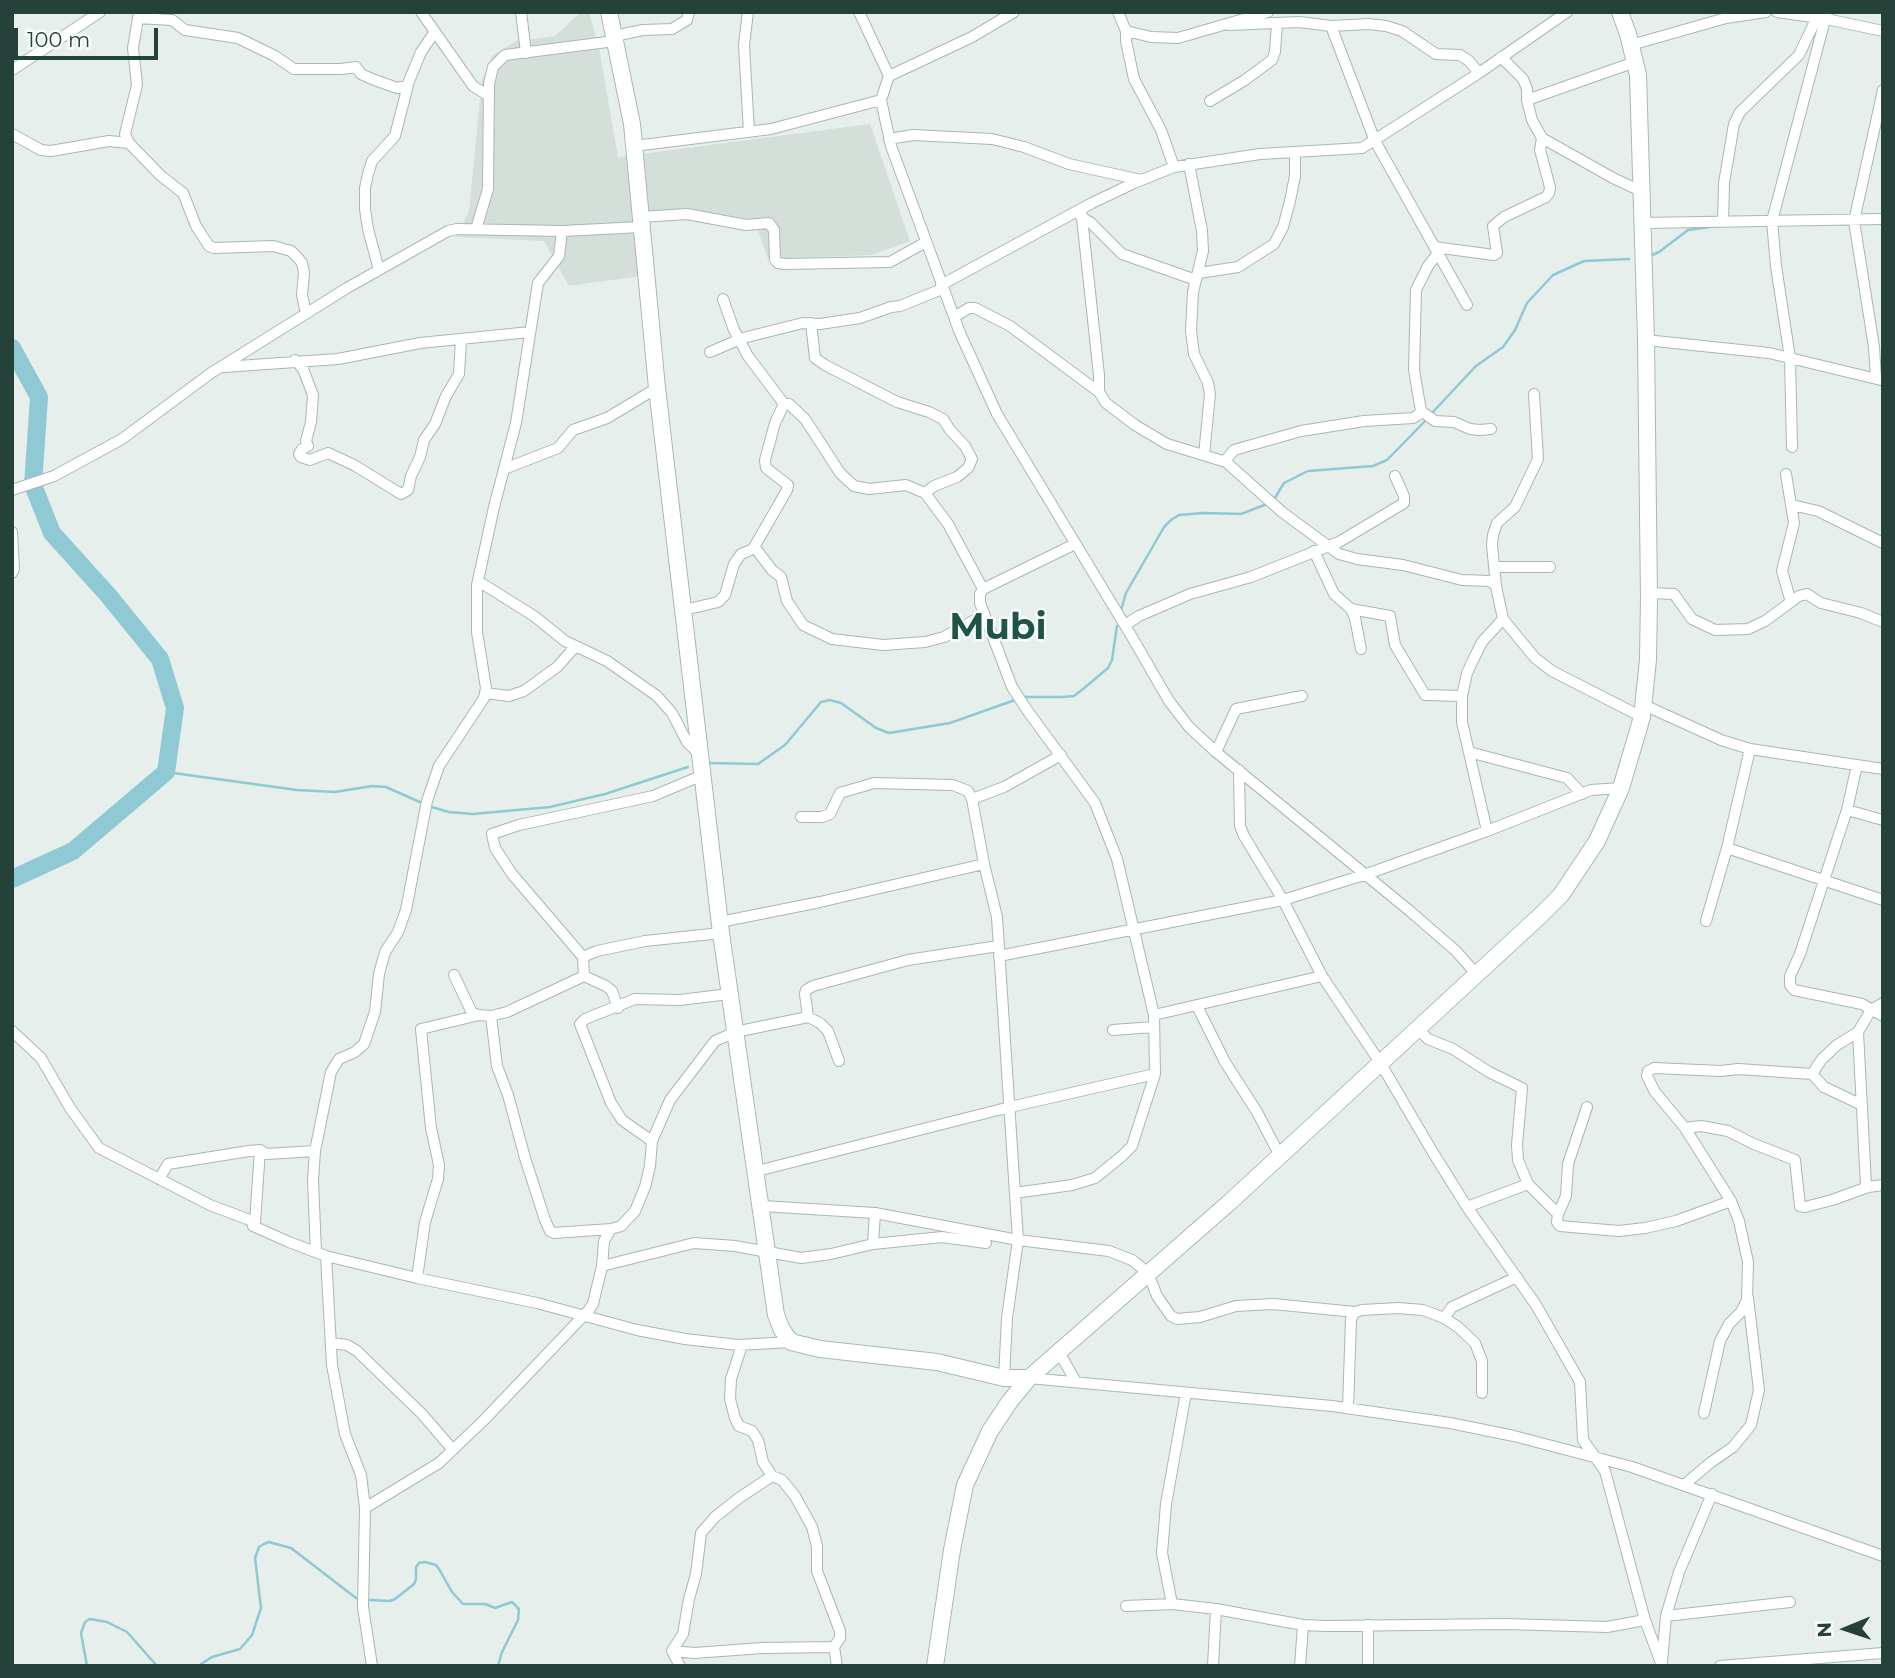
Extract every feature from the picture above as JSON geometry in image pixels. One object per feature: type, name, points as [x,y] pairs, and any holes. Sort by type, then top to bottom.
[{"type":"main road","points":[[609,12],[634,146],[657,388],[720,927],[776,1315],[791,1342],[820,1349],[937,1362],[1004,1378],[1029,1378]]},
{"type":"main road","points":[[935,1666],[952,1549],[965,1485],[990,1431],[1010,1401],[1029,1378],[1419,1030],[1561,895],[1597,841],[1621,788],[1643,711],[1648,660],[1649,593],[1643,192],[1638,75],[1620,12]]},
{"type":"street","points":[[12,70],[100,12]]},
{"type":"street","points":[[421,12],[473,86],[489,96]]},
{"type":"street","points":[[521,12],[526,53]]},
{"type":"street","points":[[476,229],[488,189],[490,75],[499,59],[505,55],[615,39],[643,30],[672,29],[687,20],[689,12]]},
{"type":"street","points":[[748,12],[744,45],[749,132]]},
{"type":"street","points":[[859,12],[889,76],[881,100],[888,139],[942,287],[997,414],[1169,701],[1189,727],[1216,752],[1420,920],[1456,951],[1478,975]]},
{"type":"street","points":[[889,76],[972,37],[1014,12]]},
{"type":"street","points":[[1118,12],[1126,31],[1134,79],[1161,130],[1174,167]]},
{"type":"street","points":[[1126,31],[1151,37],[1178,38],[1268,12]]},
{"type":"street","points":[[1631,45],[1726,18],[1766,12]]},
{"type":"street","points":[[1777,12],[1823,16],[1883,31]]},
{"type":"street","points":[[709,352],[739,340],[803,323],[860,318],[900,306],[942,287],[1141,180],[1174,167],[1261,154],[1362,148],[1479,73],[1565,13]]},
{"type":"street","points":[[1792,447],[1790,358],[1772,221],[1823,16]]},
{"type":"street","points":[[1723,222],[1724,183],[1734,124],[1741,112],[1799,55],[1823,16]]},
{"type":"street","points":[[306,314],[302,295],[302,263],[291,250],[273,246],[209,246],[196,226],[183,193],[160,175],[129,144],[125,134],[138,85],[133,48],[138,18],[172,20],[185,30],[238,38],[275,56],[294,69],[356,67],[361,74],[372,79],[397,88],[407,86]]},
{"type":"street","points":[[1229,25],[1299,22],[1331,26],[1386,26],[1402,31],[1436,54],[1460,55],[1479,73]]},
{"type":"street","points":[[1210,101],[1272,60],[1277,23]]},
{"type":"street","points":[[1331,26],[1374,141],[1467,305]]},
{"type":"street","points":[[379,270],[368,229],[365,188],[372,161],[395,136],[407,86],[421,52],[434,33]]},
{"type":"street","points":[[1501,57],[1523,79],[1532,120],[1542,138],[1643,192]]},
{"type":"street","points":[[1527,100],[1635,62]]},
{"type":"street","points":[[1646,340],[1755,351],[1880,379],[1854,220],[1883,90]]},
{"type":"street","points":[[634,146],[771,129],[881,100]]},
{"type":"street","points":[[12,134],[41,150],[51,151],[109,141],[129,144]]},
{"type":"street","points":[[888,139],[913,135],[992,139],[1024,147],[1069,164],[1141,180]]},
{"type":"street","points":[[1436,250],[1494,255],[1497,253],[1493,226],[1504,217],[1546,197],[1549,192],[1540,150],[1542,138]]},
{"type":"street","points":[[1081,213],[1122,254],[1197,277],[1238,267],[1274,244],[1283,227],[1295,176],[1295,152]]},
{"type":"street","points":[[1189,164],[1202,231],[1203,251],[1193,292],[1191,331],[1194,354],[1208,383],[1210,394],[1204,455]]},
{"type":"street","points":[[1081,213],[1099,375],[1098,392]]},
{"type":"street","points":[[12,490],[54,476],[122,439],[179,395],[306,314],[448,231],[562,230],[687,214],[746,225],[769,223],[774,230],[775,260],[785,264],[890,262],[926,242]]},
{"type":"street","points":[[1643,223],[1883,219]]},
{"type":"street","points":[[372,1666],[363,1608],[365,1508],[361,1475],[345,1434],[332,1365],[313,1180],[315,1152],[323,1105],[335,1063],[364,1044],[370,1028],[375,1012],[379,974],[385,952],[398,933],[406,910],[427,801],[439,766],[479,707],[485,693],[477,632],[478,581],[516,423],[538,283],[559,256],[562,230]]},
{"type":"street","points":[[1436,250],[1416,290],[1414,370],[1423,412],[1435,421],[1454,422],[1470,429],[1491,429]]},
{"type":"street","points":[[723,299],[748,356],[785,404],[789,404],[805,419],[840,473],[854,486],[869,489],[906,485],[925,493],[948,524],[983,589]]},
{"type":"street","points":[[954,317],[975,307],[1010,326],[1098,392],[1106,403],[1135,425],[1167,444],[1225,461],[1267,499],[1339,554],[1403,565],[1462,580],[1490,581],[1496,586]]},
{"type":"street","points":[[811,323],[815,358],[897,402],[943,419],[965,446],[972,459],[968,468],[957,477],[934,486],[925,493]]},
{"type":"street","points":[[223,367],[338,359],[419,343],[530,332]]},
{"type":"street","points":[[295,360],[303,369],[313,395],[306,441],[308,446],[302,449],[299,454],[301,457],[310,460],[328,453],[354,465],[401,494],[408,490],[424,440],[435,424],[446,396],[459,374],[461,340]]},
{"type":"street","points":[[504,470],[558,448],[573,430],[607,418],[657,388]]},
{"type":"street","points":[[1534,394],[1538,459],[1515,507],[1497,523],[1492,545],[1503,619],[1535,659],[1552,671],[1643,711],[1721,740],[1750,749],[1883,769]]},
{"type":"street","points":[[753,550],[788,485],[766,468],[765,460],[775,423],[785,404]]},
{"type":"street","points":[[1225,461],[1234,450],[1301,431],[1364,421],[1413,418],[1423,412]]},
{"type":"street","points":[[1786,474],[1794,523],[1782,571],[1791,602]]},
{"type":"street","points":[[1125,625],[1139,616],[1191,594],[1251,577],[1339,542],[1405,503],[1395,476]]},
{"type":"street","points":[[1791,505],[1818,511],[1883,543]]},
{"type":"street","points":[[12,532],[15,569],[12,573]]},
{"type":"street","points":[[1015,1192],[1072,1185],[1095,1178],[1116,1161],[1132,1146],[1155,1074],[1154,1021],[1117,859],[1095,803],[1012,687],[980,603],[983,589],[1075,544]]},
{"type":"street","points":[[684,610],[718,602],[725,595],[734,564],[741,554],[756,549],[781,577],[787,601],[803,625],[832,639],[883,645],[925,642],[944,637],[984,615]]},
{"type":"street","points":[[1314,551],[1334,594],[1351,609],[1361,649]]},
{"type":"street","points":[[1495,567],[1550,567]]},
{"type":"street","points":[[478,581],[534,615],[575,647],[607,661],[657,696],[672,713],[687,743],[700,755]]},
{"type":"street","points":[[1649,593],[1674,594],[1692,619],[1715,630],[1748,629],[1807,594],[1821,603],[1861,612],[1883,622]]},
{"type":"street","points":[[1351,609],[1390,616],[1395,645],[1425,695],[1462,696]]},
{"type":"street","points":[[1487,831],[1462,723],[1462,696],[1467,673],[1482,642],[1503,619]]},
{"type":"street","points":[[485,693],[509,696],[524,691],[557,667],[575,647]]},
{"type":"street","points":[[1216,752],[1236,709],[1302,696]]},
{"type":"street","points":[[1706,921],[1727,848],[1750,749]]},
{"type":"street","points":[[1469,752],[1567,778],[1582,794]]},
{"type":"street","points":[[972,799],[1004,787],[1061,755]]},
{"type":"street","points":[[1857,765],[1847,810],[1800,954],[1790,976],[1790,985],[1794,990],[1862,1004],[1883,1016]]},
{"type":"street","points":[[1239,770],[1240,826],[1283,900],[1298,933],[1322,976],[1381,1064],[1467,1207],[1536,1305],[1580,1382],[1583,1440],[1605,1471],[1660,1666]]},
{"type":"street","points":[[584,976],[583,957],[512,874],[495,848],[492,834],[519,825],[653,796],[703,775]]},
{"type":"street","points":[[801,817],[822,817],[830,814],[840,793],[874,783],[953,785],[968,791],[972,799],[997,917],[1018,1240],[1007,1318],[1004,1378]]},
{"type":"street","points":[[808,1017],[805,994],[806,990],[813,986],[908,960],[999,951],[1133,930],[1283,900],[1364,875],[1591,790],[1621,788]]},
{"type":"street","points":[[1847,810],[1883,820]]},
{"type":"street","points":[[1727,848],[1883,900]]},
{"type":"street","points":[[583,957],[597,951],[720,927],[984,864]]},
{"type":"street","points":[[454,975],[472,1013],[479,1015],[491,1016],[507,1012],[584,976],[612,991],[618,1008]]},
{"type":"street","points":[[1112,1030],[1322,976]]},
{"type":"street","points":[[652,1141],[622,1120],[611,1103],[580,1024],[585,1019],[635,999],[680,1000],[729,993]]},
{"type":"street","points":[[1812,1074],[1822,1059],[1837,1045],[1858,1032],[1871,1010],[1883,1003]]},
{"type":"street","points":[[1197,1006],[1225,1062],[1257,1112],[1280,1156]]},
{"type":"street","points":[[417,1278],[425,1222],[438,1179],[439,1165],[431,1128],[420,1031],[430,1026],[479,1015]]},
{"type":"street","points":[[491,1016],[497,1066],[525,1158],[550,1231],[554,1233],[611,1229],[621,1226],[635,1211],[645,1187],[652,1141],[670,1100],[715,1041],[735,1032],[808,1017],[828,1031],[839,1060]]},
{"type":"street","points":[[1419,1030],[1428,1039],[1453,1049],[1489,1072],[1522,1088],[1518,1160],[1528,1184],[1558,1214]]},
{"type":"street","points":[[12,1031],[41,1058],[70,1108],[99,1148],[210,1205],[255,1222]]},
{"type":"street","points":[[1858,1032],[1868,1187]]},
{"type":"street","points":[[1704,1413],[1720,1341],[1747,1300],[1748,1262],[1739,1221],[1731,1200],[1685,1128],[1655,1092],[1647,1076],[1648,1071],[1654,1068],[1721,1071],[1738,1069],[1812,1074],[1824,1087],[1862,1105]]},
{"type":"street","points":[[757,1171],[1010,1107],[1155,1074]]},
{"type":"street","points":[[1587,1107],[1569,1164],[1566,1196],[1558,1214],[1557,1222],[1564,1228],[1619,1231],[1645,1228],[1731,1200]]},
{"type":"street","points":[[1685,1128],[1701,1126],[1728,1130],[1754,1144],[1795,1160],[1800,1206],[1805,1207],[1868,1187],[1883,1185]]},
{"type":"street","points":[[159,1179],[169,1164],[260,1150],[266,1154],[315,1152]]},
{"type":"street","points":[[260,1150],[253,1226],[321,1254],[685,1339],[742,1345],[791,1342]]},
{"type":"street","points":[[1467,1207],[1528,1184]]},
{"type":"street","points":[[762,1206],[875,1213],[1018,1240],[1109,1251],[1132,1260],[1149,1273],[1157,1296],[1171,1316],[1177,1318],[1210,1315],[1236,1306],[1273,1304],[1355,1312],[1398,1308],[1423,1310],[1444,1318],[1475,1343],[1482,1360],[1482,1393]]},
{"type":"street","points":[[873,1244],[875,1213]]},
{"type":"street","points":[[365,1508],[439,1463],[484,1420],[593,1304],[602,1266],[604,1241],[611,1229]]},
{"type":"street","points":[[602,1266],[694,1244],[735,1246],[800,1258],[873,1244],[942,1237],[986,1243]]},
{"type":"street","points":[[1444,1318],[1452,1307],[1517,1278]]},
{"type":"street","points":[[1684,1485],[1733,1447],[1751,1424],[1759,1390],[1746,1285]]},
{"type":"street","points":[[1348,1408],[1351,1319],[1355,1312]]},
{"type":"street","points":[[331,1343],[347,1345],[357,1351],[422,1414],[453,1450]]},
{"type":"street","points":[[742,1345],[731,1379],[730,1399],[739,1426],[752,1431],[758,1440],[763,1462],[772,1476],[782,1480],[795,1496],[812,1527],[817,1546],[817,1571],[841,1631],[834,1647],[836,1666]]},
{"type":"street","points":[[1059,1352],[1076,1382]]},
{"type":"street","points":[[1029,1378],[1348,1408],[1450,1423],[1593,1456],[1712,1494],[1883,1556]]},
{"type":"street","points":[[1172,1604],[1162,1553],[1166,1504],[1186,1393]]},
{"type":"street","points":[[672,1651],[683,1634],[696,1574],[701,1534],[723,1510],[772,1476]]},
{"type":"street","points":[[1660,1666],[1666,1616],[1679,1572],[1712,1494]]},
{"type":"street","points":[[1666,1616],[1790,1602]]},
{"type":"street","points":[[1126,1606],[1172,1604],[1303,1625],[1506,1624],[1607,1627],[1645,1620]]},
{"type":"street","points":[[1213,1666],[1216,1609]]},
{"type":"street","points":[[1300,1666],[1303,1625]]},
{"type":"street","points":[[1368,1626],[1368,1666]]},
{"type":"street","points":[[672,1651],[694,1653],[834,1647]]},
{"type":"street","points":[[672,1651],[680,1666]]},
{"type":"street","points":[[1720,1666],[1883,1653]]},
{"type":"shaded area","points":[[581,12],[589,12],[599,48],[618,157],[870,124],[910,241],[872,255],[768,259],[754,219],[648,211],[648,275],[569,286],[544,241],[456,237],[469,211],[482,80],[492,56],[516,41],[555,36]]},
{"type":"waterway","points":[[1650,256],[1688,230],[1710,227]]},
{"type":"waterway","points":[[1431,414],[1476,366],[1503,347],[1515,330],[1527,303],[1553,275],[1584,261],[1629,259]]},
{"type":"waterway","points":[[12,348],[39,397],[33,485],[52,533],[108,595],[160,659],[175,708],[166,772],[73,851],[12,879]]},
{"type":"waterway","points":[[1273,501],[1284,483],[1308,471],[1373,466],[1387,460],[1427,419]]},
{"type":"waterway","points":[[1121,610],[1126,593],[1164,527],[1171,520],[1179,515],[1241,514],[1267,504]]},
{"type":"waterway","points":[[1025,697],[1074,696],[1108,668],[1112,660],[1117,626]]},
{"type":"waterway","points":[[708,763],[758,764],[785,745],[821,702],[830,700],[841,703],[876,728],[889,733],[950,723],[1015,700]]},
{"type":"waterway","points":[[428,806],[449,812],[473,814],[550,807],[605,794],[688,767]]},
{"type":"waterway","points":[[166,772],[297,790],[335,792],[372,786],[386,787],[422,803]]},
{"type":"waterway","points":[[198,1666],[212,1657],[240,1649],[252,1635],[261,1608],[255,1558],[259,1547],[264,1544],[269,1542],[291,1548],[356,1598]]},
{"type":"waterway","points":[[370,1600],[395,1599],[414,1584],[416,1567],[425,1562],[436,1565],[452,1592],[463,1604],[485,1604],[495,1608],[512,1602],[519,1609],[518,1620],[498,1666]]},
{"type":"waterway","points":[[87,1666],[81,1633],[85,1622],[90,1619],[107,1622],[127,1632],[157,1666]]},
{"type":"district","name":"Mubi","points":[[998,628]]}]
